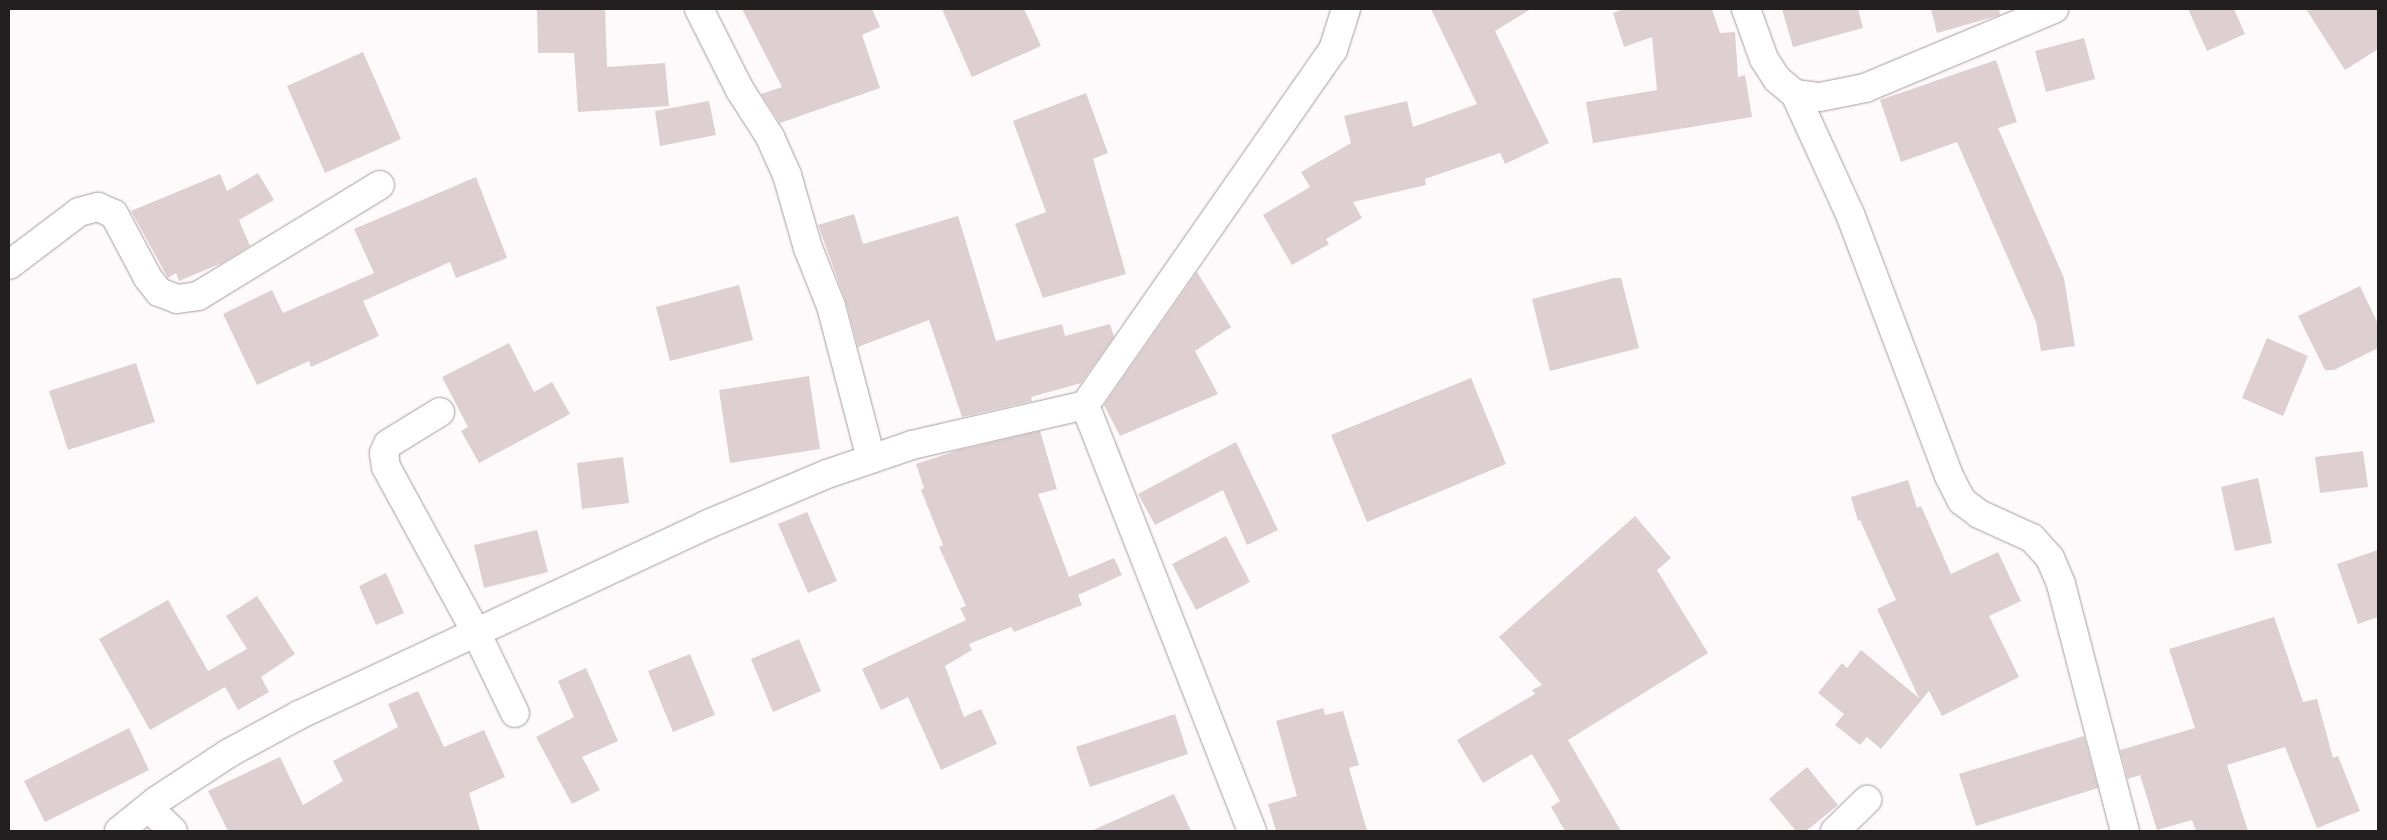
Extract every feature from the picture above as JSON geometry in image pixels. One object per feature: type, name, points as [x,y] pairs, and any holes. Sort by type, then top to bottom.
[{"type":"street","points":[[699,9],[740,90],[770,137],[787,175],[808,248],[831,306],[871,459]]},
{"type":"street","points":[[119,831],[229,753],[290,719],[475,630],[706,525],[871,459],[970,430],[1086,406],[1333,50],[1346,9]]},
{"type":"street","points":[[1746,9],[1764,59],[1776,79],[1795,94],[1850,214],[1949,476],[1962,501],[1979,514],[2032,538],[2050,558],[2061,584],[2125,831]]},
{"type":"street","points":[[1795,94],[1820,97],[1865,88],[2054,9]]},
{"type":"street","points":[[9,265],[79,212],[98,207],[114,214],[148,278],[160,292],[177,300],[198,296],[380,185]]},
{"type":"street","points":[[1086,406],[1252,831]]},
{"type":"street","points":[[440,412],[388,444],[384,453],[386,467],[475,630],[515,713]]},
{"type":"street","points":[[1835,831],[1867,800]]},
{"type":"street","points":[[149,808],[173,831]]},
{"type":"building","points":[[537,9],[605,9],[607,67],[665,63],[669,106],[578,112],[574,53],[538,53]]},
{"type":"building","points":[[742,9],[872,9],[880,27],[862,35],[880,88],[780,123],[761,94],[782,87]]},
{"type":"building","points":[[942,9],[1024,9],[1041,46],[972,77]]},
{"type":"building","points":[[1431,9],[1531,9],[1495,31],[1549,143],[1505,164],[1500,153],[1425,179],[1426,185],[1353,202],[1362,218],[1326,239],[1329,244],[1292,265],[1263,215],[1310,187],[1301,172],[1351,143],[1344,116],[1407,101],[1413,127],[1477,104]]},
{"type":"building","points":[[1624,9],[1712,9],[1720,33],[1735,32],[1738,77],[1745,75],[1752,117],[1593,143],[1586,102],[1657,90],[1652,37],[1624,47],[1613,13]]},
{"type":"building","points":[[1782,9],[1858,9],[1863,28],[1793,47]]},
{"type":"building","points":[[1931,9],[1999,9],[2000,15],[1937,33]]},
{"type":"building","points":[[2188,9],[2234,9],[2245,34],[2207,51]]},
{"type":"building","points":[[2306,9],[2378,9],[2378,49],[2345,70]]},
{"type":"building","points":[[2084,38],[2095,79],[2046,92],[2035,51]]},
{"type":"building","points":[[363,52],[401,139],[325,173],[287,86]]},
{"type":"building","points":[[1996,60],[2017,122],[1998,128],[2064,278],[2075,346],[2041,351],[2036,322],[1957,142],[1901,162],[1880,100]]},
{"type":"building","points":[[1086,93],[1108,153],[1093,159],[1126,274],[1043,298],[1015,224],[1046,212],[1013,121]]},
{"type":"building","points":[[709,101],[716,135],[660,146],[655,111]]},
{"type":"building","points":[[258,173],[274,200],[239,220],[250,246],[222,263],[179,281],[176,273],[168,278],[131,211],[220,174],[227,191]]},
{"type":"building","points":[[476,177],[507,258],[456,278],[450,262],[363,301],[379,336],[311,367],[309,361],[257,385],[223,314],[272,290],[283,313],[374,273],[354,229]]},
{"type":"building","points":[[854,214],[863,244],[958,216],[996,341],[1062,324],[1065,336],[1110,324],[1114,337],[1081,383],[1031,397],[1032,401],[962,417],[929,320],[858,347],[846,302],[818,225]]},
{"type":"building","points":[[1197,272],[1231,327],[1195,351],[1218,394],[1120,436],[1104,405]]},
{"type":"building","points":[[1614,278],[1621,278],[1639,348],[1550,371],[1532,299]]},
{"type":"building","points":[[739,285],[753,340],[670,361],[656,307]]},
{"type":"building","points":[[2360,286],[2378,324],[2378,348],[2334,370],[2325,370],[2298,316]]},
{"type":"building","points":[[2267,338],[2308,356],[2283,416],[2242,398]]},
{"type":"building","points":[[509,343],[534,392],[552,382],[570,414],[479,463],[461,431],[468,427],[442,377]]},
{"type":"building","points":[[136,363],[155,422],[68,450],[49,391]]},
{"type":"building","points":[[809,376],[820,449],[730,463],[719,390]]},
{"type":"building","points":[[1471,378],[1506,464],[1367,522],[1331,435]]},
{"type":"building","points":[[1040,431],[1057,489],[1038,494],[1069,577],[1114,558],[1122,575],[1078,595],[1082,605],[1014,632],[1011,627],[969,644],[972,650],[945,666],[964,717],[981,709],[997,744],[941,770],[908,697],[881,710],[862,669],[966,620],[960,608],[966,606],[939,547],[943,545],[921,490],[924,488],[916,464],[959,450]]},
{"type":"building","points":[[1236,442],[1278,530],[1247,545],[1223,490],[1155,525],[1138,494]]},
{"type":"building","points":[[2363,451],[2368,487],[2320,493],[2315,457]]},
{"type":"building","points":[[623,457],[629,503],[582,509],[577,463]]},
{"type":"building","points":[[2258,478],[2272,543],[2235,551],[2221,487]]},
{"type":"building","points":[[1908,480],[1917,508],[1921,506],[1951,574],[1998,552],[2021,601],[1989,616],[2019,677],[1942,716],[1929,691],[1881,749],[1867,737],[1860,745],[1835,725],[1844,714],[1818,693],[1842,663],[1847,668],[1861,650],[1919,698],[1877,609],[1896,600],[1860,520],[1858,521],[1851,497]]},
{"type":"building","points":[[807,512],[837,581],[808,593],[778,524]]},
{"type":"building","points":[[1635,516],[1671,558],[1657,570],[1708,653],[1568,740],[1621,831],[1565,831],[1551,807],[1560,801],[1532,754],[1483,783],[1457,740],[1535,694],[1532,690],[1542,685],[1499,637]]},
{"type":"building","points":[[537,530],[548,572],[484,588],[474,545]]},
{"type":"building","points":[[1226,536],[1250,582],[1196,610],[1172,564]]},
{"type":"building","points":[[2378,550],[2378,617],[2358,624],[2337,564]]},
{"type":"building","points":[[386,573],[404,613],[376,625],[359,586]]},
{"type":"building","points":[[257,596],[295,654],[261,677],[269,692],[238,710],[225,687],[150,730],[99,639],[168,600],[208,671],[247,649],[226,616]]},
{"type":"building","points":[[2274,617],[2303,702],[2317,699],[2333,758],[2338,756],[2360,811],[2317,828],[2285,747],[2227,765],[2248,831],[2196,831],[2192,820],[2157,830],[2140,775],[2128,779],[2120,750],[2195,728],[2169,649]]},
{"type":"building","points":[[799,639],[821,691],[773,712],[751,659]]},
{"type":"building","points":[[690,654],[715,715],[673,732],[648,671]]},
{"type":"building","points":[[586,668],[618,741],[582,757],[600,790],[572,804],[536,737],[574,717],[558,681]]},
{"type":"building","points":[[418,691],[444,747],[484,730],[505,777],[469,793],[480,831],[228,831],[208,791],[280,757],[303,805],[343,781],[333,761],[398,727],[388,704]]},
{"type":"building","points":[[1323,708],[1325,715],[1343,711],[1359,765],[1349,768],[1367,831],[1276,831],[1268,804],[1297,796],[1276,721]]},
{"type":"building","points":[[1175,714],[1188,754],[1090,787],[1076,747]]},
{"type":"building","points":[[129,728],[149,770],[45,822],[24,781]]},
{"type":"building","points":[[2084,736],[2098,788],[1976,826],[1959,774]]},
{"type":"building","points":[[1807,767],[1838,805],[1806,831],[1796,831],[1769,799]]},
{"type":"building","points":[[1174,794],[1191,831],[1091,831]]}]
